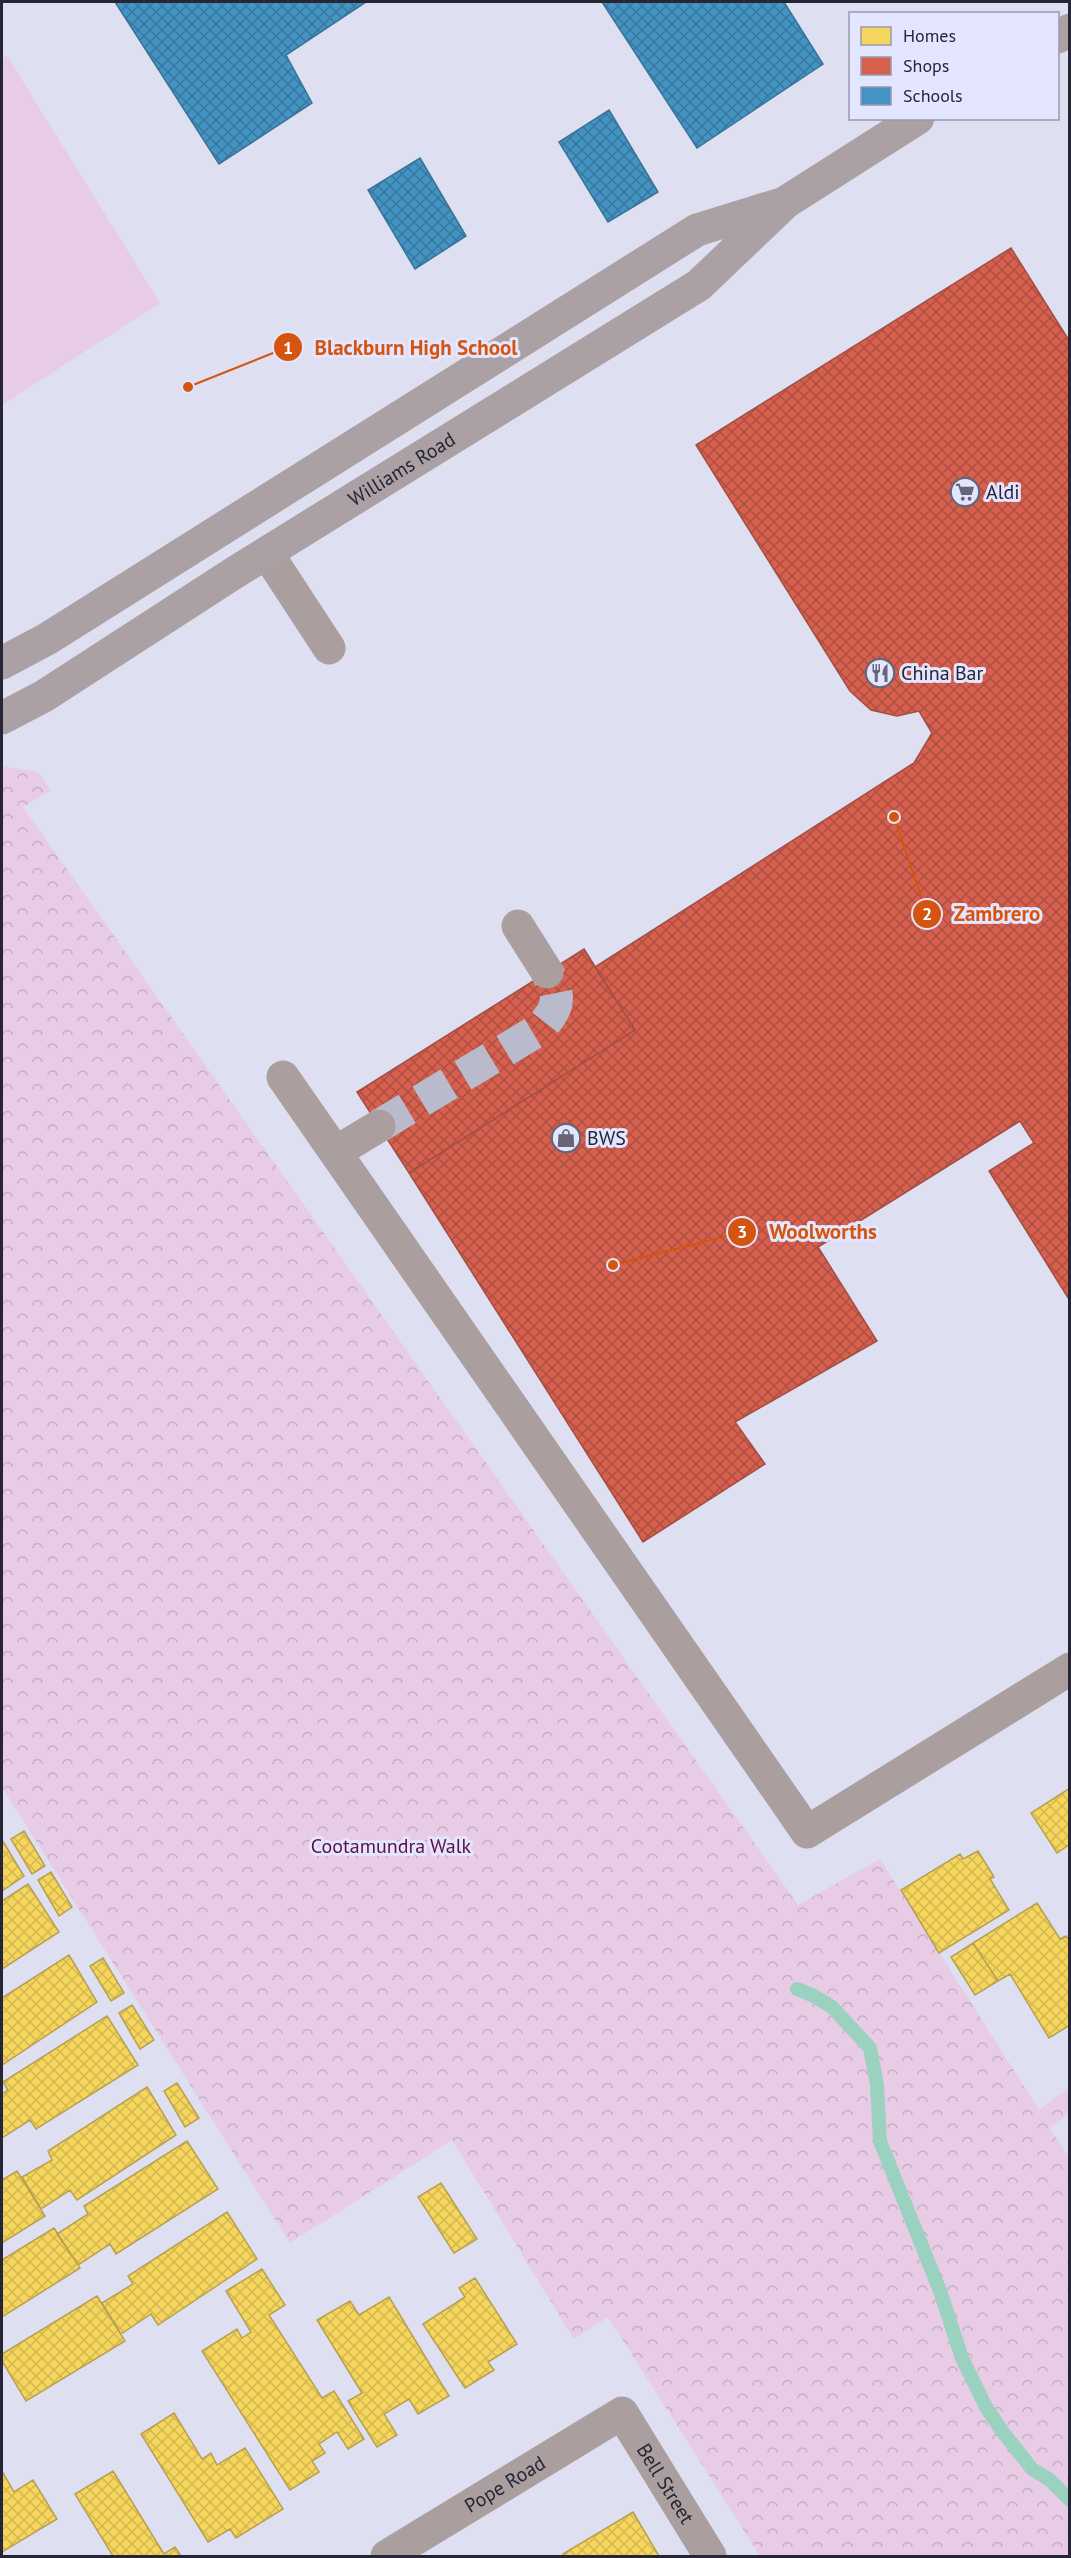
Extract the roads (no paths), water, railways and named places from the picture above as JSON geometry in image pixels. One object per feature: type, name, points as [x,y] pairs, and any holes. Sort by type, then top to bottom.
[{"type":"main road","name":"Williams Road","points":[[2,718],[44,696],[267,553],[699,285],[786,202],[915,120]]},
{"type":"main road","name":"Williams Road","points":[[2,663],[47,639],[697,230],[786,202]]},
{"type":"main road","points":[[579,304],[603,343]]},
{"type":"main road","points":[[423,401],[449,441]]},
{"type":"main road","points":[[267,553],[291,485]]},
{"type":"street","points":[[267,553],[329,648]]},
{"type":"street","points":[[518,926],[547,972]]},
{"type":"street","points":[[283,1077],[807,1832],[1070,1669]]},
{"type":"street","points":[[336,1152],[379,1126]]},
{"type":"street","name":"Pope Road","points":[[387,2556],[622,2413]]},
{"type":"street","name":"Bell Street","points":[[622,2413],[710,2556]]},
{"type":"waterway","points":[[797,1989],[832,2007],[870,2048],[877,2085],[880,2141],[940,2291],[962,2358],[986,2407],[1002,2431],[1032,2469],[1050,2480],[1070,2500]]},
{"type":"tunnel","points":[[379,1126],[540,1029],[555,1008],[556,1002],[555,989],[547,972]]},
{"type":"place","name":"Blackburn High School","points":[[188,387]]},
{"type":"place","name":"Aldi","points":[[965,492]]},
{"type":"place","name":"China Bar","points":[[880,673]]},
{"type":"place","name":"Zambrero","points":[[894,817]]},
{"type":"place","name":"BWS","points":[[566,1138]]},
{"type":"place","name":"Woolworths","points":[[613,1265]]},
{"type":"park label","name":"Cootamundra Walk","points":[[391,1846]]}]
